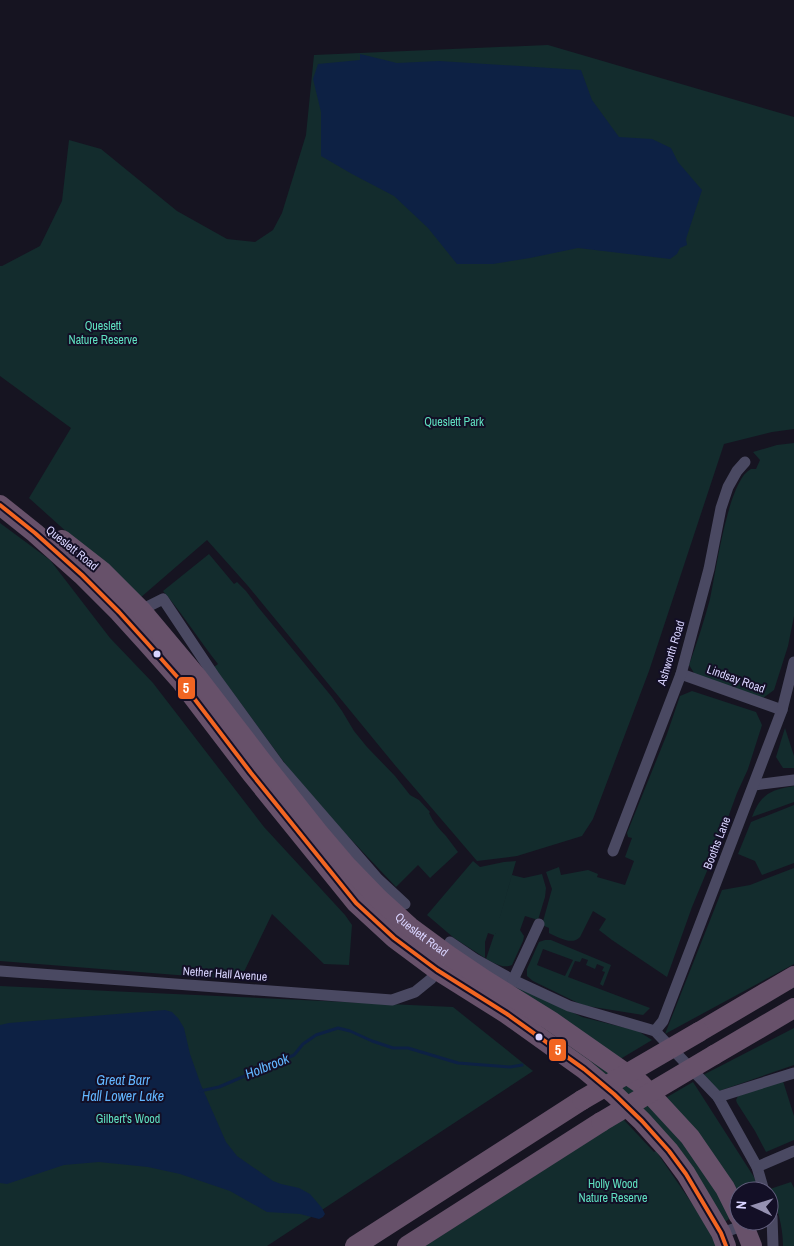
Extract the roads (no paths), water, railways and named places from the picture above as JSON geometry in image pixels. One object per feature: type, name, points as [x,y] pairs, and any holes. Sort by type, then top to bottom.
[{"type":"highway","name":"Queslett Road","points":[[0,490],[103,572],[141,610],[198,678],[318,832],[379,899],[410,927],[448,954],[485,980],[551,1021],[640,1084],[690,1138],[729,1194]]},
{"type":"highway","name":"Queslett Road","points":[[0,505],[35,532],[82,575],[119,612],[180,680],[250,773],[356,904],[394,938],[437,970],[514,1020],[584,1069],[614,1094],[669,1151],[686,1174],[723,1240]]},
{"type":"highway","points":[[355,1246],[582,1100],[794,976]]},
{"type":"highway","points":[[407,1246],[601,1122],[794,1008]]},
{"type":"highway","name":"Queslett Road","points":[[748,1231],[752,1246]]},
{"type":"street","name":"Ashworth Road","points":[[613,851],[681,674],[709,569],[721,508],[728,487],[737,471],[745,462]]},
{"type":"street","name":"Queslett Road","points":[[141,610],[163,599],[279,765],[378,879],[405,904]]},
{"type":"street","name":"Booths Lane","points":[[655,1031],[663,1021],[754,785],[782,710],[794,662]]},
{"type":"street","name":"Lindsay Road","points":[[681,674],[782,710]]},
{"type":"street","points":[[754,785],[794,780]]},
{"type":"street","points":[[513,980],[539,924]]},
{"type":"street","name":"Queslett Road","points":[[450,942],[475,959],[513,980],[570,1006],[655,1031],[718,1097],[757,1167],[761,1181]]},
{"type":"street","name":"Nether Hall Avenue","points":[[0,971],[392,1000],[415,992],[437,970]]},
{"type":"street","points":[[718,1097],[794,1073]]},
{"type":"street","points":[[757,1167],[794,1151]]},
{"type":"street","name":"Queslett Road","points":[[723,1240],[734,1231]]},
{"type":"street","points":[[772,1231],[773,1246]]},
{"type":"water","points":[[360,54],[397,63],[439,61],[581,70],[592,100],[619,137],[652,139],[671,148],[678,162],[702,190],[686,239],[687,245],[680,248],[677,254],[670,259],[578,248],[493,264],[457,264],[428,228],[394,196],[321,156],[321,112],[313,79],[318,64],[360,60]]},
{"type":"water","name":"Great Barr Hall Lower Lake","points":[[165,1010],[172,1012],[184,1028],[190,1054],[201,1085],[226,1142],[237,1156],[273,1181],[299,1188],[310,1194],[322,1208],[325,1214],[323,1217],[319,1219],[300,1214],[267,1212],[230,1191],[180,1174],[148,1167],[99,1162],[64,1165],[7,1184],[0,1183],[0,1025]]},
{"type":"waterway","name":"Holbrook","points":[[200,1091],[219,1087],[294,1055],[303,1044],[316,1035],[338,1028],[393,1048],[408,1048],[458,1063],[510,1067],[522,1065]]},
{"type":"park label","name":"Queslett Nature Reserve","points":[[103,333]]},
{"type":"park label","name":"Queslett Park","points":[[454,422]]},
{"type":"park label","name":"Gilbert's Wood","points":[[128,1119]]},
{"type":"park label","name":"Holly Wood Nature Reserve","points":[[613,1191]]}]
